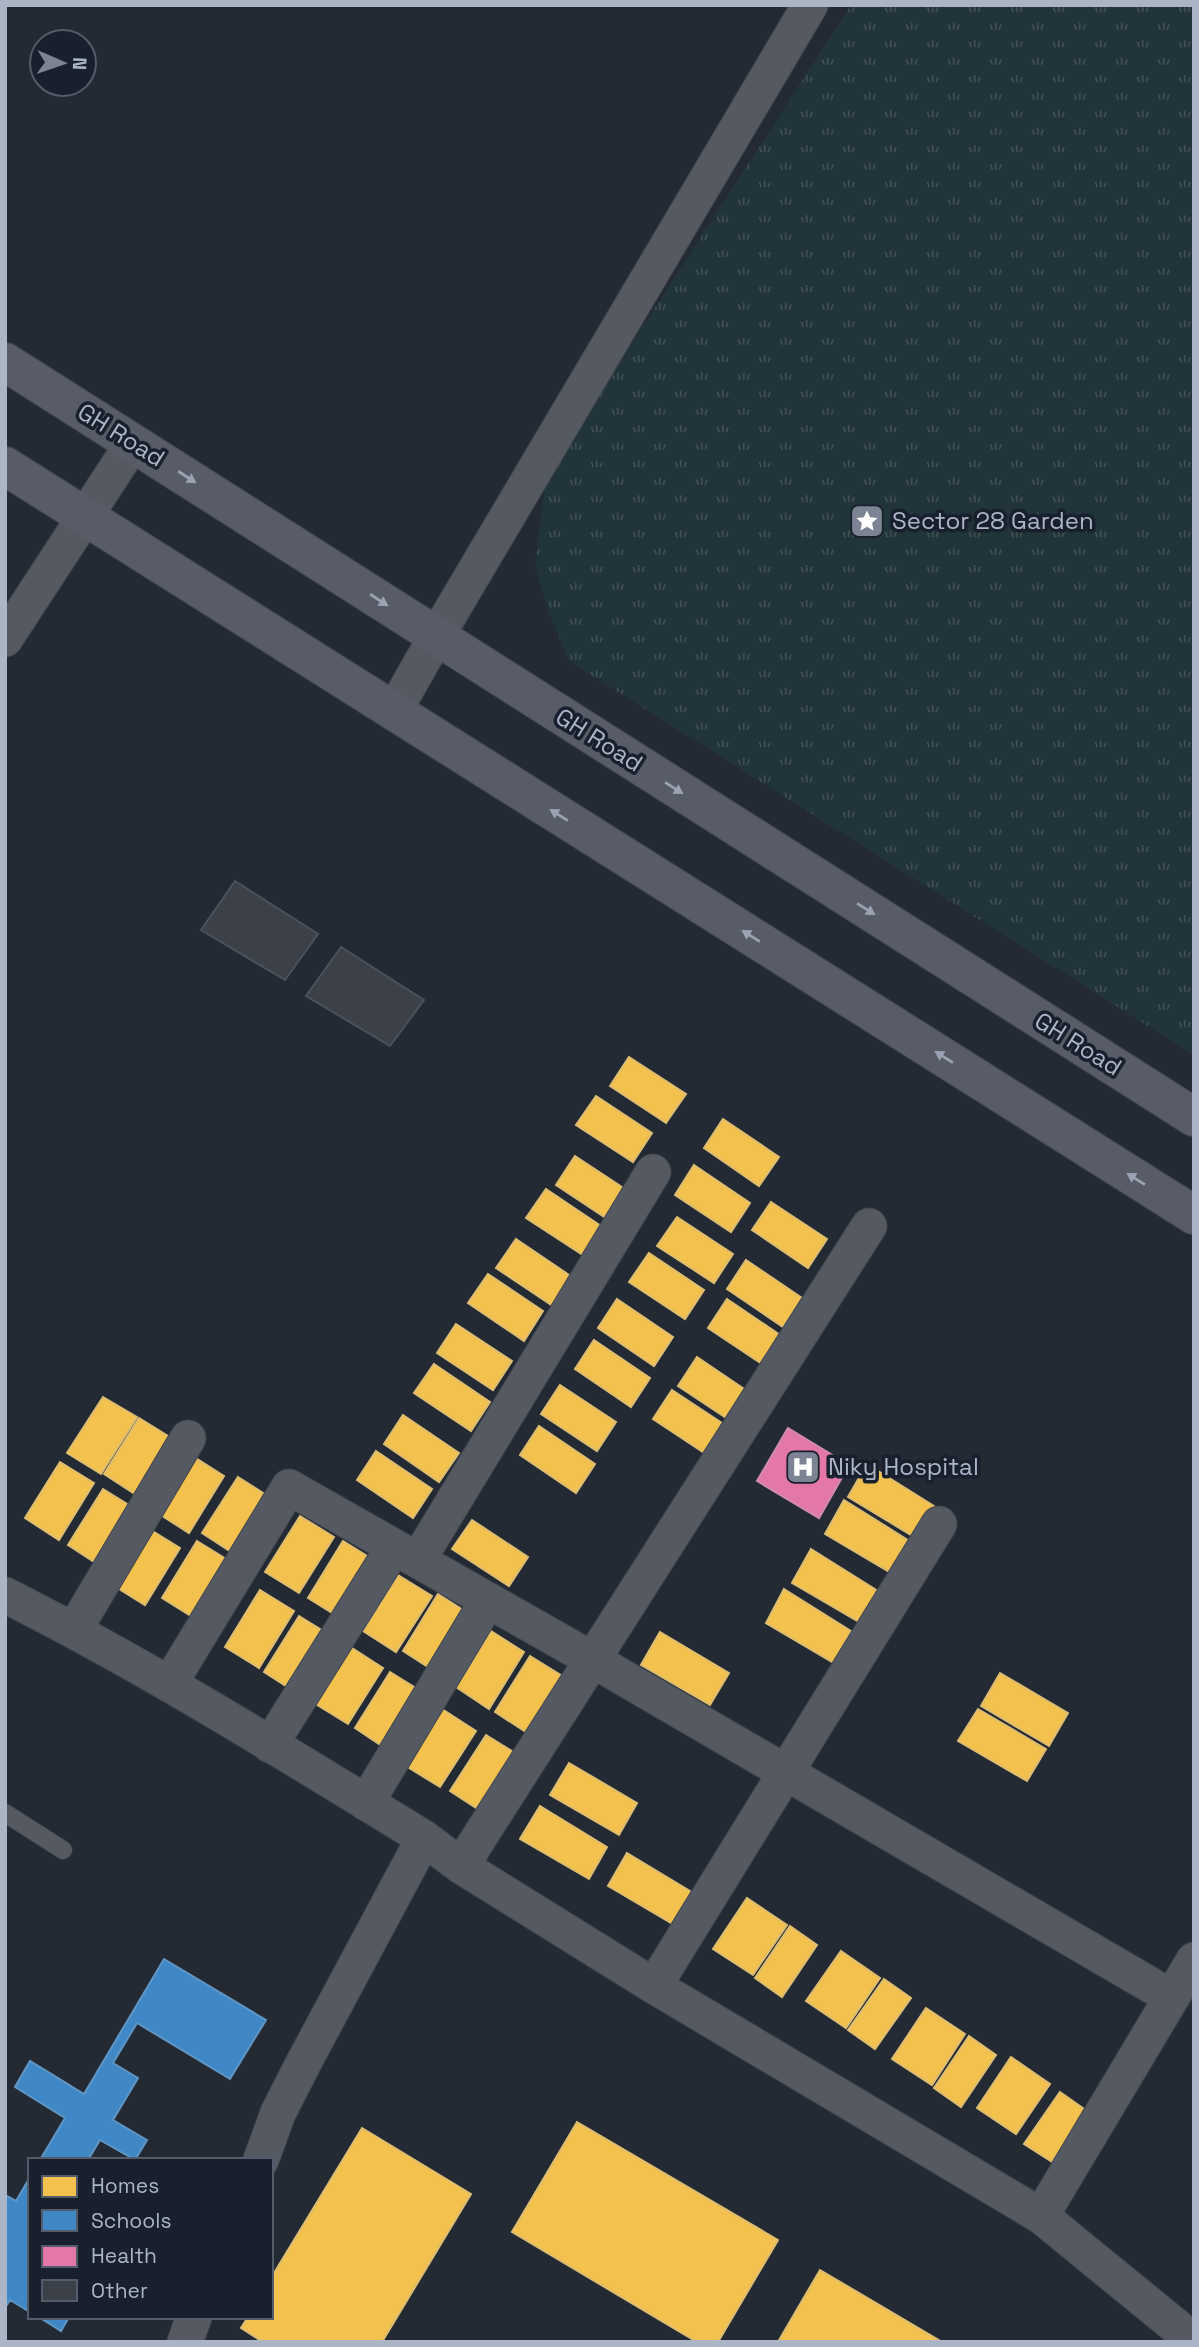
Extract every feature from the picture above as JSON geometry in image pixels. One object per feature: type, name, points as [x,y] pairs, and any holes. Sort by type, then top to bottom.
[{"type":"main road","name":"GH Road","points":[[5,362],[1194,1117]]},
{"type":"main road","points":[[5,466],[1194,1215]]},
{"type":"street","points":[[394,711],[810,5]]},
{"type":"street","points":[[5,639],[133,443]]},
{"type":"street","points":[[270,1745],[406,1554],[653,1172]]},
{"type":"street","points":[[461,1866],[869,1226]]},
{"type":"street","points":[[74,1630],[188,1438]]},
{"type":"street","points":[[170,1683],[289,1487],[593,1660],[1171,1997]]},
{"type":"street","points":[[654,1986],[939,1524]]},
{"type":"street","points":[[5,1595],[170,1683],[424,1838],[461,1866],[654,1986],[1041,2217],[1194,2341]]},
{"type":"street","points":[[366,1803],[488,1600]]},
{"type":"street","points":[[262,2158],[278,2113],[424,1838]]},
{"type":"street","points":[[1041,2217],[1194,1960]]},
{"type":"street","points":[[185,2342],[193,2319]]},
{"type":"lane","points":[[5,1813],[63,1850]]},
{"type":"green space","name":"Sector 28 Garden","points":[[851,5],[1194,5],[1194,1055],[569,661],[549,613],[535,566],[546,476]]},
{"type":"building: Homes","points":[[629,1057],[686,1094],[666,1123],[610,1086]]},
{"type":"building: Homes","points":[[596,1096],[652,1133],[633,1162],[576,1125]]},
{"type":"building: Homes","points":[[723,1119],[779,1157],[759,1186],[704,1148]]},
{"type":"building: Homes","points":[[575,1156],[631,1193],[612,1222],[556,1185]]},
{"type":"building: Homes","points":[[694,1165],[750,1203],[731,1232],[675,1195]]},
{"type":"building: Homes","points":[[546,1189],[601,1226],[583,1255],[526,1218]]},
{"type":"building: Homes","points":[[771,1202],[827,1239],[808,1268],[752,1230]]},
{"type":"building: Homes","points":[[677,1217],[733,1254],[714,1283],[657,1246]]},
{"type":"building: Homes","points":[[516,1239],[572,1277],[553,1306],[496,1268]]},
{"type":"building: Homes","points":[[649,1253],[704,1290],[685,1319],[629,1282]]},
{"type":"building: Homes","points":[[746,1260],[802,1298],[783,1327],[727,1289]]},
{"type":"building: Homes","points":[[488,1274],[543,1311],[524,1341],[468,1303]]},
{"type":"building: Homes","points":[[617,1299],[673,1337],[654,1366],[598,1328]]},
{"type":"building: Homes","points":[[727,1299],[783,1337],[765,1366],[708,1328]]},
{"type":"building: Homes","points":[[456,1324],[512,1361],[493,1390],[437,1353]]},
{"type":"building: Homes","points":[[594,1340],[650,1378],[631,1407],[575,1369]]},
{"type":"building: Homes","points":[[697,1357],[753,1395],[734,1423],[678,1386]]},
{"type":"building: Homes","points":[[434,1364],[490,1402],[471,1431],[414,1393]]},
{"type":"building: Homes","points":[[560,1385],[616,1422],[597,1451],[541,1414]]},
{"type":"building: Homes","points":[[672,1390],[728,1427],[709,1456],[653,1419]]},
{"type":"building: Homes","points":[[103,1397],[137,1417],[101,1474],[67,1453]]},
{"type":"building: Homes","points":[[403,1415],[459,1453],[439,1482],[384,1444]]},
{"type":"building: Homes","points":[[139,1418],[173,1439],[138,1496],[104,1474]]},
{"type":"building: Homes","points":[[539,1426],[595,1464],[576,1493],[520,1455]]},
{"type":"building: Homes","points":[[376,1451],[432,1489],[413,1518],[357,1480]]},
{"type":"building: Homes","points":[[191,1455],[224,1476],[189,1533],[156,1512]]},
{"type":"building: Homes","points":[[60,1462],[94,1483],[59,1540],[25,1518]]},
{"type":"building: Homes","points":[[867,1464],[934,1506],[916,1538],[848,1497]]},
{"type":"building: Homes","points":[[238,1477],[271,1498],[236,1555],[202,1533]]},
{"type":"building: Homes","points":[[103,1489],[137,1510],[102,1567],[68,1545]]},
{"type":"building: Homes","points":[[844,1500],[911,1542],[893,1574],[825,1534]]},
{"type":"building: Homes","points":[[300,1516],[334,1537],[299,1593],[265,1572]]},
{"type":"building: Homes","points":[[472,1520],[528,1557],[509,1586],[452,1549]]},
{"type":"building: Homes","points":[[146,1527],[180,1548],[145,1605],[111,1584]]},
{"type":"building: Homes","points":[[197,1541],[231,1562],[196,1619],[162,1598]]},
{"type":"building: Homes","points":[[343,1541],[377,1562],[342,1619],[308,1598]]},
{"type":"building: Homes","points":[[811,1549],[878,1591],[861,1623],[792,1583]]},
{"type":"building: Homes","points":[[398,1575],[432,1596],[396,1652],[363,1631]]},
{"type":"building: Homes","points":[[784,1589],[851,1631],[834,1663],[766,1623]]},
{"type":"building: Homes","points":[[260,1590],[294,1611],[259,1668],[225,1647]]},
{"type":"building: Homes","points":[[438,1594],[471,1615],[436,1672],[403,1651]]},
{"type":"building: Homes","points":[[299,1616],[333,1637],[297,1693],[264,1672]]},
{"type":"building: Homes","points":[[491,1631],[524,1652],[489,1709],[456,1687]]},
{"type":"building: Homes","points":[[660,1632],[729,1673],[710,1705],[641,1665]]},
{"type":"building: Homes","points":[[349,1646],[383,1668],[348,1724],[314,1703]]},
{"type":"building: Homes","points":[[530,1656],[564,1677],[529,1734],[495,1712]]},
{"type":"building: Homes","points":[[390,1672],[424,1693],[388,1750],[355,1728]]},
{"type":"building: Homes","points":[[1000,1673],[1068,1713],[1049,1746],[981,1706]]},
{"type":"building: Homes","points":[[442,1709],[476,1731],[440,1787],[406,1766]]},
{"type":"building: Homes","points":[[978,1709],[1046,1749],[1027,1781],[958,1741]]},
{"type":"building: Homes","points":[[486,1735],[520,1756],[484,1813],[450,1791]]},
{"type":"building: Homes","points":[[569,1763],[637,1803],[619,1835],[550,1795]]},
{"type":"building: Homes","points":[[540,1806],[607,1847],[589,1879],[520,1839]]},
{"type":"building: Homes","points":[[627,1853],[695,1894],[676,1926],[608,1886]]},
{"type":"building: Homes","points":[[747,1898],[787,1925],[753,1975],[713,1949]]},
{"type":"building: Homes","points":[[790,1926],[817,1945],[782,1997],[755,1978]]},
{"type":"building: Homes","points":[[841,1951],[880,1978],[846,2028],[806,2001]]},
{"type":"building: Homes","points":[[884,1979],[911,1998],[875,2049],[848,2030]]},
{"type":"building: Homes","points":[[926,2008],[965,2034],[932,2085],[892,2059]]},
{"type":"building: Homes","points":[[969,2036],[996,2055],[961,2107],[934,2088]]},
{"type":"building: Homes","points":[[1011,2057],[1050,2084],[1016,2134],[977,2108]]},
{"type":"building: Homes","points":[[1060,2092],[1087,2111],[1052,2162],[1024,2144]]},
{"type":"building: Homes","points":[[577,2122],[778,2240],[718,2342],[697,2342],[512,2232]]},
{"type":"building: Homes","points":[[362,2128],[471,2194],[382,2342],[263,2342],[241,2328],[247,2319],[273,2319],[273,2275]]},
{"type":"building: Homes","points":[[820,2270],[942,2342],[778,2342]]},
{"type":"building: Schools","points":[[164,1959],[266,2020],[230,2079],[137,2023],[113,2063],[138,2078],[113,2120],[147,2140],[136,2158],[100,2140],[89,2158],[41,2158],[65,2118],[15,2087],[30,2061],[84,2094]]},
{"type":"building: Schools","points":[[28,2180],[28,2311],[10,2300],[5,2308],[5,2195],[16,2201]]},
{"type":"building: Schools","points":[[42,2319],[68,2319],[61,2331]]},
{"type":"building: Health","points":[[788,1428],[849,1465],[819,1518],[757,1481]]},
{"type":"building: Other","points":[[235,881],[318,934],[285,980],[201,930]]},
{"type":"building: Other","points":[[341,947],[424,1000],[390,1046],[306,996]]},
{"type":"place","name":"Sector 28 Garden","points":[[867,521]]},
{"type":"place","name":"Niky Hospital","points":[[803,1467]]}]
